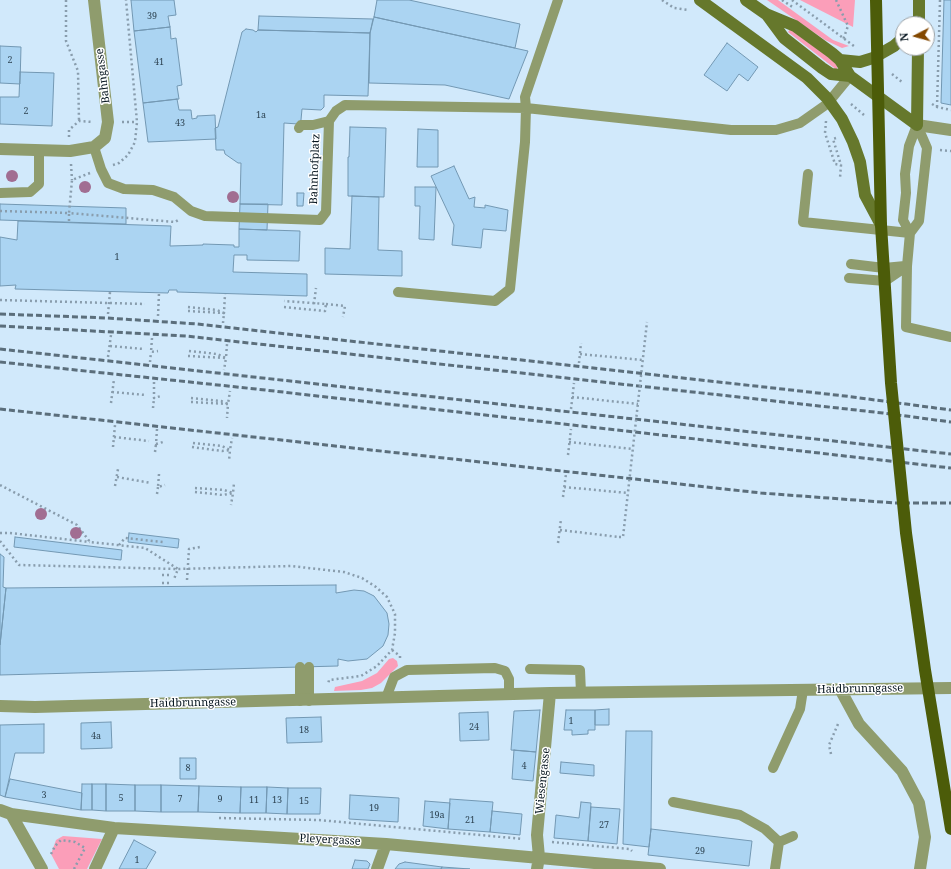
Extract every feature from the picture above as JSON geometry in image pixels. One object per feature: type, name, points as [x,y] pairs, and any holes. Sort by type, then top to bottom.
[{"type":"main road","points":[[876,0],[881,225],[891,383],[906,533],[924,670],[951,828]]},
{"type":"street","name":"Bahngasse","points":[[94,0],[108,122],[105,138],[94,147]]},
{"type":"street","points":[[700,0],[807,78],[827,98],[842,119],[853,142],[860,162],[865,195],[881,225]]},
{"type":"street","points":[[746,0],[766,14],[795,26],[840,60],[850,76],[917,125],[951,130]]},
{"type":"street","points":[[918,16],[919,0]]},
{"type":"street","points":[[766,14],[784,38],[822,68],[831,74],[850,76]]},
{"type":"street","points":[[840,60],[860,62],[873,58],[895,45]]},
{"type":"street","points":[[917,125],[918,56]]},
{"type":"street","points":[[0,149],[70,152],[94,147]]},
{"type":"street","name":"Haidbrunngasse","points":[[0,706],[35,707],[550,693],[951,688]]},
{"type":"street","points":[[840,689],[859,724],[902,771],[918,803],[925,837],[920,869]]},
{"type":"street","name":"Wiesengasse","points":[[537,869],[539,857],[538,835],[550,693]]},
{"type":"street","points":[[6,812],[42,869]]},
{"type":"street","name":"Pleyergasse","points":[[6,812],[114,828],[386,844],[660,869]]},
{"type":"street","points":[[95,869],[114,828]]},
{"type":"street","points":[[377,869],[386,844]]},
{"type":"lane","points":[[398,292],[495,301],[510,289],[525,142],[525,97],[558,0]]},
{"type":"lane","name":"Bahnhofplatz","points":[[94,147],[101,169],[108,183],[124,189],[153,190],[174,197],[191,211],[206,216],[320,220],[326,212],[323,168],[329,121],[336,111],[345,105],[526,108],[730,130],[776,130],[800,122],[827,104],[850,76]]},
{"type":"lane","points":[[299,128],[302,125],[313,125],[329,121]]},
{"type":"lane","points":[[910,233],[903,220],[906,193],[905,174],[908,146],[917,125]]},
{"type":"lane","points":[[917,125],[927,148],[919,221],[910,233],[907,266],[906,327],[951,337]]},
{"type":"lane","points":[[0,193],[30,192],[39,184],[39,151]]},
{"type":"lane","points":[[808,174],[803,222],[910,233]]},
{"type":"lane","points":[[851,264],[884,268],[907,266]]},
{"type":"lane","points":[[849,278],[885,281],[907,266]]},
{"type":"lane","points":[[305,667],[305,700]]},
{"type":"lane","points":[[386,698],[394,677],[401,672],[444,669],[495,668],[505,670],[509,679],[509,694]]},
{"type":"lane","points":[[530,669],[580,670],[581,693]]},
{"type":"lane","points":[[773,768],[800,709],[803,690]]},
{"type":"lane","points":[[673,802],[740,815],[765,829],[779,842]]},
{"type":"lane","points":[[779,842],[793,836]]},
{"type":"lane","points":[[775,869],[779,842]]},
{"type":"path","points":[[66,0],[66,41],[78,71],[79,121]]},
{"type":"path","points":[[69,222],[72,180],[118,163],[128,155],[135,142],[137,122],[126,0]]},
{"type":"path","points":[[792,0],[843,39],[873,58],[918,94],[937,107],[951,110]]},
{"type":"path","points":[[836,0],[848,26],[843,39]]},
{"type":"path","points":[[937,107],[940,0]]},
{"type":"path","points":[[833,139],[841,164],[840,178]]},
{"type":"path","points":[[950,151],[951,144]]},
{"type":"path","points":[[0,211],[69,213],[175,222],[191,211]]},
{"type":"path","points":[[314,304],[316,288]]},
{"type":"path","points":[[108,314],[110,292]]},
{"type":"path","points":[[158,316],[159,293]]},
{"type":"path","points":[[223,323],[225,294]]},
{"type":"path","points":[[0,300],[144,304]]},
{"type":"path","points":[[284,301],[345,306],[343,317]]},
{"type":"path","points":[[284,307],[325,311],[326,304]]},
{"type":"path","points":[[188,307],[217,310],[224,313]]},
{"type":"path","points":[[188,311],[224,313]]},
{"type":"path","points":[[560,530],[623,537],[636,404],[647,322]]},
{"type":"path","points":[[108,357],[111,335]]},
{"type":"path","points":[[150,362],[152,338]]},
{"type":"path","points":[[579,363],[581,343]]},
{"type":"path","points":[[224,370],[227,344]]},
{"type":"path","points":[[110,346],[144,348]]},
{"type":"path","points":[[151,352],[158,350]]},
{"type":"path","points":[[189,351],[217,354],[226,358]]},
{"type":"path","points":[[580,354],[643,360]]},
{"type":"path","points":[[188,356],[226,358]]},
{"type":"path","points":[[111,403],[114,379]]},
{"type":"path","points":[[152,408],[154,398],[154,382]]},
{"type":"path","points":[[571,409],[574,383]]},
{"type":"path","points":[[227,418],[230,391]]},
{"type":"path","points":[[112,392],[146,395]]},
{"type":"path","points":[[154,398],[161,396]]},
{"type":"path","points":[[572,397],[636,404]]},
{"type":"path","points":[[191,398],[220,401],[228,404]]},
{"type":"path","points":[[191,402],[228,404]]},
{"type":"path","points":[[113,447],[115,424]]},
{"type":"path","points":[[155,452],[157,429]]},
{"type":"path","points":[[568,455],[571,429]]},
{"type":"path","points":[[114,437],[149,441]]},
{"type":"path","points":[[229,461],[232,438]]},
{"type":"path","points":[[156,444],[164,442]]},
{"type":"path","points":[[569,442],[631,449]]},
{"type":"path","points":[[193,443],[222,446],[230,450]]},
{"type":"path","points":[[192,447],[222,451],[230,450]]},
{"type":"path","points":[[115,486],[118,469]]},
{"type":"path","points":[[157,494],[159,474]]},
{"type":"path","points":[[563,498],[566,474]]},
{"type":"path","points":[[116,477],[151,483]]},
{"type":"path","points":[[231,505],[234,483]]},
{"type":"path","points":[[0,485],[77,525],[90,542]]},
{"type":"path","points":[[158,487],[165,485]]},
{"type":"path","points":[[564,487],[628,493]]},
{"type":"path","points":[[195,488],[224,490],[232,493]]},
{"type":"path","points":[[194,492],[223,495],[232,493]]},
{"type":"path","points":[[558,543],[561,519]]},
{"type":"path","points":[[0,533],[145,548],[178,569]]},
{"type":"path","points":[[119,545],[125,538],[163,542]]},
{"type":"path","points":[[0,541],[19,565],[178,569],[291,566],[344,572],[362,578],[376,587],[387,597],[395,614],[395,633],[392,650],[377,666],[360,676],[329,680],[325,700]]},
{"type":"path","points":[[187,580],[189,568],[189,549],[200,548]]},
{"type":"path","points":[[174,579],[178,569]]},
{"type":"path","points":[[162,576],[169,575]]},
{"type":"path","points":[[162,583],[169,583]]},
{"type":"path","points":[[831,754],[829,745],[838,724]]},
{"type":"path","points":[[49,857],[55,846],[61,840],[75,842],[85,848],[74,869]]},
{"type":"shaded area","points":[[767,0],[778,0],[833,40],[849,46],[842,48],[825,40]]},
{"type":"shaded area","points":[[800,0],[855,0],[853,27]]},
{"type":"shaded area","points":[[790,29],[836,63],[838,71],[788,32]]},
{"type":"shaded area","points":[[393,658],[397,661],[398,666],[381,683],[372,688],[361,690],[334,691],[335,687],[362,681],[377,673],[389,659]]},
{"type":"shaded area","points":[[63,836],[102,839],[87,869],[59,869],[51,854],[56,840]]},
{"type":"building","points":[[131,0],[174,0],[176,15],[168,16],[170,27],[134,31]]},
{"type":"building","points":[[377,0],[409,0],[520,24],[515,48],[374,17]]},
{"type":"building","points":[[944,0],[951,0],[951,105],[941,103]]},
{"type":"building","points":[[259,16],[373,19],[370,33],[258,30]]},
{"type":"building","points":[[374,17],[528,51],[509,99],[445,85],[369,83],[370,33]]},
{"type":"building","points":[[170,27],[171,39],[176,38],[182,85],[177,86],[179,99],[143,103],[134,31]]},
{"type":"building","points":[[246,29],[256,32],[258,30],[370,33],[368,96],[324,95],[324,107],[321,110],[302,109],[301,120],[298,124],[284,123],[282,205],[240,204],[241,163],[238,163],[225,154],[224,150],[216,150],[215,128],[218,127],[242,32]]},
{"type":"building","points":[[727,43],[758,67],[748,81],[739,74],[727,91],[704,75]]},
{"type":"building","points":[[0,46],[21,47],[20,84],[0,83]]},
{"type":"building","points":[[20,72],[54,73],[52,126],[0,124],[0,97],[19,97]]},
{"type":"building","points":[[177,99],[179,110],[191,110],[192,119],[197,118],[197,116],[215,115],[216,139],[148,142],[143,103]]},
{"type":"building","points":[[350,127],[386,128],[384,197],[348,196]]},
{"type":"building","points":[[418,129],[438,130],[438,167],[417,167]]},
{"type":"building","points":[[454,166],[469,199],[475,197],[474,207],[485,208],[485,205],[508,210],[506,231],[483,229],[481,248],[452,245],[454,225],[431,176]]},
{"type":"building","points":[[415,187],[436,187],[434,240],[419,239],[420,206],[415,206]]},
{"type":"building","points":[[297,193],[304,193],[303,206],[297,206]]},
{"type":"building","points":[[352,196],[379,197],[378,250],[402,251],[402,276],[325,274],[325,248],[350,249]]},
{"type":"building","points":[[0,204],[126,208],[126,224],[0,220]]},
{"type":"building","points":[[240,204],[268,204],[267,230],[239,229]]},
{"type":"building","points":[[18,221],[171,226],[170,246],[203,244],[234,245],[234,247],[239,247],[239,229],[300,231],[299,261],[247,260],[247,255],[234,255],[233,272],[307,274],[307,296],[177,292],[177,290],[169,290],[168,293],[15,289],[16,285],[0,286],[0,237],[17,240]]},
{"type":"building","points":[[129,533],[179,539],[178,548],[128,542]]},
{"type":"building","points":[[15,537],[122,550],[121,560],[14,547]]},
{"type":"building","points":[[0,554],[4,557],[3,587],[6,588],[0,645]]},
{"type":"building","points":[[336,585],[336,593],[354,590],[364,591],[374,596],[387,613],[389,624],[388,635],[383,646],[367,659],[348,661],[338,659],[338,666],[0,675],[0,645],[6,588]]},
{"type":"building","points":[[609,709],[609,725],[595,725],[595,710]]},
{"type":"building","points":[[540,710],[536,752],[511,750],[514,711]]},
{"type":"building","points":[[566,710],[595,710],[595,730],[588,730],[588,734],[572,735],[572,730],[564,730]]},
{"type":"building","points":[[488,712],[489,740],[460,741],[459,713]]},
{"type":"building","points":[[321,717],[322,742],[287,743],[286,718]]},
{"type":"building","points":[[111,722],[112,748],[81,749],[81,723]]},
{"type":"building","points":[[44,724],[44,753],[15,753],[5,797],[0,795],[0,725]]},
{"type":"building","points":[[626,731],[652,731],[651,829],[649,847],[623,844]]},
{"type":"building","points":[[514,750],[536,752],[533,781],[512,779]]},
{"type":"building","points":[[180,758],[196,758],[196,779],[180,779]]},
{"type":"building","points":[[561,762],[594,765],[594,776],[560,773]]},
{"type":"building","points":[[10,779],[82,793],[81,810],[5,797]]},
{"type":"building","points":[[82,784],[92,784],[92,810],[81,810]]},
{"type":"building","points":[[92,784],[106,784],[106,811],[92,810]]},
{"type":"building","points":[[106,784],[135,785],[135,811],[106,811]]},
{"type":"building","points":[[135,785],[161,785],[161,812],[135,811]]},
{"type":"building","points":[[161,785],[199,786],[198,812],[161,812]]},
{"type":"building","points":[[199,786],[241,787],[240,813],[198,812]]},
{"type":"building","points":[[241,787],[267,787],[266,813],[240,813]]},
{"type":"building","points":[[267,787],[288,788],[287,814],[266,813]]},
{"type":"building","points":[[288,788],[321,788],[320,814],[287,814]]},
{"type":"building","points":[[350,795],[399,798],[398,822],[349,819]]},
{"type":"building","points":[[450,799],[493,802],[490,832],[448,829]]},
{"type":"building","points":[[425,801],[450,803],[448,829],[423,826]]},
{"type":"building","points":[[581,802],[591,803],[588,841],[554,838],[556,815],[579,818]]},
{"type":"building","points":[[591,807],[620,809],[617,844],[588,841]]},
{"type":"building","points":[[492,811],[522,814],[520,835],[490,832]]},
{"type":"building","points":[[651,829],[752,841],[749,866],[648,855]]},
{"type":"building","points":[[134,840],[156,852],[146,869],[119,869]]},
{"type":"building","points":[[355,860],[367,861],[370,864],[368,869],[352,869]]},
{"type":"building","points":[[405,862],[442,867],[441,869],[395,869],[399,864]]},
{"type":"building","points":[[442,867],[470,869],[441,869]]},
{"type":"railway","points":[[0,314],[107,318],[197,324],[845,396],[951,410]]},
{"type":"railway","points":[[0,326],[186,336],[883,413],[951,422]]},
{"type":"railway","points":[[0,349],[951,454]]},
{"type":"railway","points":[[0,362],[256,389],[951,468]]},
{"type":"railway","points":[[0,409],[761,493],[895,503],[951,503]]}]
